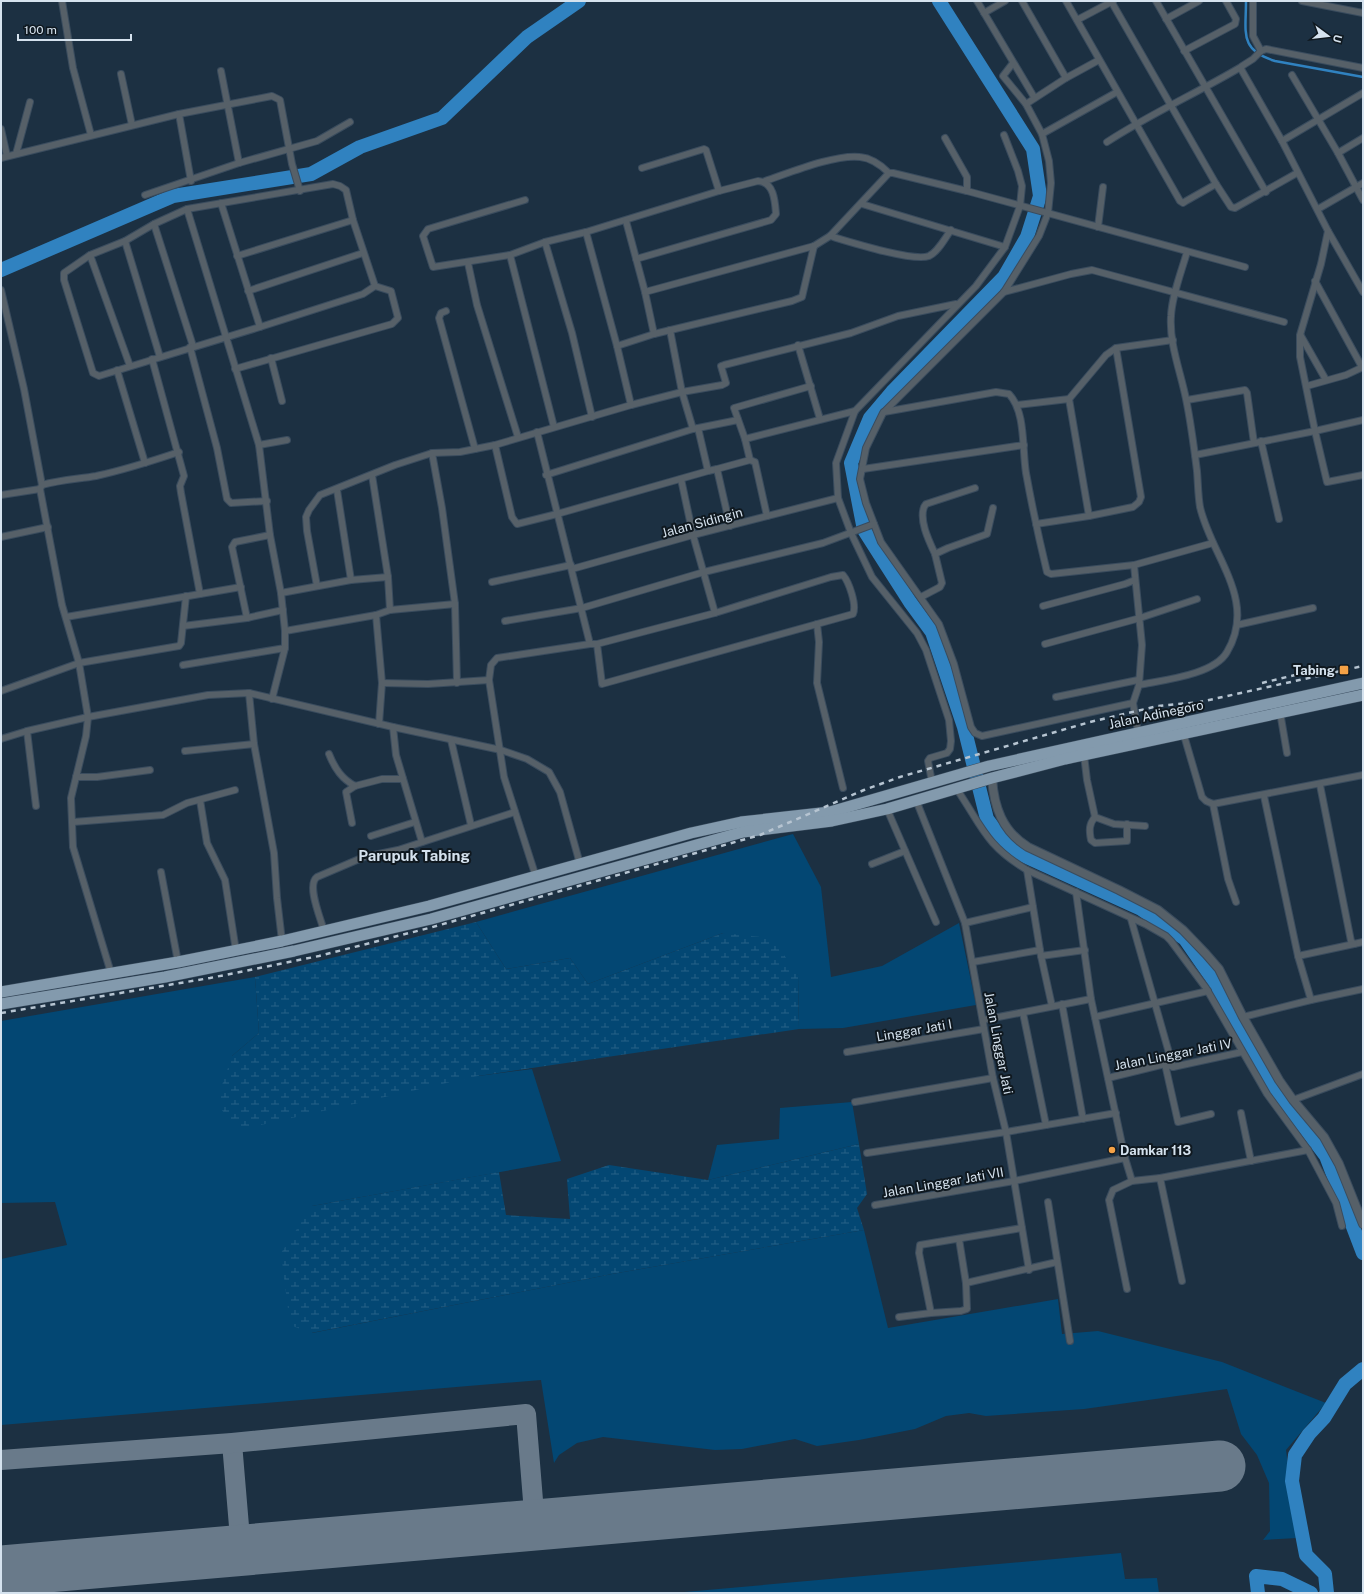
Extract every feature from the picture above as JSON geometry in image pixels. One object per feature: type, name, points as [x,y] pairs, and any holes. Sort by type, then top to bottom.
[{"type":"highway","name":"Jalan Adinegoro","points":[[742,827],[830,812],[989,766],[1083,750],[1182,728],[1363,683]]},
{"type":"highway","name":"Jalan Adinegoro","points":[[1083,750],[1138,732],[1182,728],[1280,712],[1363,696]]},
{"type":"highway","name":"Jalan Adinegoro","points":[[742,827],[832,821],[887,809],[992,778],[1064,754]]},
{"type":"highway","points":[[1,992],[178,962],[282,941],[429,906],[691,833],[742,827]]},
{"type":"highway","points":[[1,1004],[165,977],[294,951],[431,918],[742,827]]},
{"type":"highway","points":[[429,906],[431,918]]},
{"type":"highway","points":[[162,964],[165,977]]},
{"type":"street","points":[[62,1],[73,68],[91,135]]},
{"type":"street","points":[[977,1],[1034,97]]},
{"type":"street","points":[[984,13],[1005,1]]},
{"type":"street","points":[[1022,1],[1066,78]]},
{"type":"street","points":[[1066,1],[1117,92],[1183,203],[1216,184]]},
{"type":"street","points":[[1077,20],[1112,1],[1170,106],[1231,207],[1235,208],[1266,192],[1297,173]]},
{"type":"street","points":[[1156,1],[1266,192]]},
{"type":"street","points":[[1166,19],[1198,1]]},
{"type":"street","points":[[1184,51],[1235,24],[1236,19],[1226,1]]},
{"type":"street","points":[[1253,1],[1253,36],[1260,51]]},
{"type":"street","points":[[1302,1],[1363,13]]},
{"type":"street","points":[[1107,142],[1136,124],[1205,88],[1241,67],[1253,59],[1260,51],[1266,49],[1363,68]]},
{"type":"street","points":[[1026,104],[1034,97],[1099,60]]},
{"type":"street","points":[[1013,63],[1003,76],[1026,104],[1042,134],[1049,161],[1051,183],[1046,213],[1036,242],[1004,292],[884,412],[866,448],[863,470],[860,479],[862,491],[873,524],[881,542],[939,624],[954,664],[971,727],[975,733],[982,736],[1133,703]]},
{"type":"street","points":[[1241,67],[1246,79],[1282,141],[1297,173],[1318,209],[1328,231],[1363,292]]},
{"type":"street","points":[[221,71],[239,163]]},
{"type":"street","points":[[121,74],[132,125]]},
{"type":"street","points":[[1292,75],[1338,153],[1363,200]]},
{"type":"street","points":[[1042,134],[1117,92]]},
{"type":"street","points":[[1282,141],[1363,93]]},
{"type":"street","points":[[1,129],[4,157],[179,114],[272,96],[277,97],[280,100],[292,164],[300,191]]},
{"type":"street","points":[[16,154],[30,102]]},
{"type":"street","points":[[179,114],[191,181]]},
{"type":"street","points":[[145,195],[191,181],[239,163],[290,150],[317,141],[350,122]]},
{"type":"street","points":[[932,782],[928,761],[930,758],[947,753],[950,749],[951,740],[949,720],[926,650],[917,633],[872,577],[852,533],[838,498],[836,463],[855,411],[956,304],[976,286],[1005,247],[1022,207],[1022,186],[1018,170],[1004,135]]},
{"type":"street","points":[[945,138],[967,177],[967,191]]},
{"type":"street","points":[[1338,153],[1363,138]]},
{"type":"street","points":[[642,168],[704,149],[706,150],[719,191]]},
{"type":"street","points":[[525,200],[432,227],[424,232],[423,236],[433,267],[510,255],[545,242],[626,221],[719,191],[758,181],[765,181],[843,158],[860,157],[871,160],[889,173],[897,173],[967,191],[1245,267]]},
{"type":"street","points":[[645,292],[814,246],[830,236],[862,204],[889,173]]},
{"type":"street","points":[[636,259],[771,220],[776,214],[775,204],[769,185],[765,181]]},
{"type":"street","points":[[1318,209],[1363,183]]},
{"type":"street","points":[[333,184],[346,190],[353,220],[375,286],[363,294],[99,376],[93,373],[63,276],[66,271],[90,256],[125,241],[154,224],[187,209],[300,191],[333,184]]},
{"type":"street","points":[[1098,227],[1104,186]]},
{"type":"street","points":[[221,203],[260,327]]},
{"type":"street","points":[[862,204],[1005,247]]},
{"type":"street","points":[[187,209],[259,445],[270,535],[281,593],[285,630],[285,648],[272,699]]},
{"type":"street","points":[[237,256],[353,220]]},
{"type":"street","points":[[626,221],[645,292],[654,334]]},
{"type":"street","points":[[154,224],[192,347],[217,448],[227,499],[231,503],[267,501]]},
{"type":"street","points":[[830,236],[876,249],[921,257],[932,255],[951,230]]},
{"type":"street","points":[[1328,231],[1300,335],[1300,357],[1327,482],[1363,475]]},
{"type":"street","points":[[586,232],[617,346],[631,405]]},
{"type":"street","points":[[125,241],[160,357]]},
{"type":"street","points":[[545,242],[572,333],[592,417]]},
{"type":"street","points":[[617,346],[654,334],[792,301],[802,297],[814,246]]},
{"type":"street","points":[[1056,696],[1199,672],[1222,659],[1227,652],[1237,625],[1237,606],[1234,591],[1227,571],[1204,522],[1200,505],[1195,455],[1186,400],[1173,340],[1170,317],[1187,252]]},
{"type":"street","points":[[248,291],[363,253]]},
{"type":"street","points":[[510,255],[554,427]]},
{"type":"street","points":[[90,256],[130,366]]},
{"type":"street","points":[[468,262],[477,305],[518,437]]},
{"type":"street","points":[[1004,292],[1092,270],[1284,322]]},
{"type":"street","points":[[1307,386],[1346,375],[1363,367],[1315,282]]},
{"type":"street","points":[[236,369],[396,322],[398,313],[392,291],[375,286]]},
{"type":"street","points":[[1,290],[66,617],[79,664],[88,717],[71,798],[73,847],[79,872],[111,973]]},
{"type":"street","points":[[317,586],[307,532],[306,517],[311,506],[320,495],[337,490],[395,465],[432,453],[475,449],[495,445],[631,405],[726,383],[721,366],[851,332],[898,316],[956,304]]},
{"type":"street","points":[[446,311],[441,313],[439,318],[475,449]]},
{"type":"street","points":[[670,330],[682,392],[708,471]]},
{"type":"street","points":[[1300,335],[1326,380]]},
{"type":"street","points":[[1017,405],[1069,399],[1106,354],[1116,348],[1173,340]]},
{"type":"street","points":[[798,345],[820,419]]},
{"type":"street","points":[[1036,524],[1089,516],[1133,507],[1139,502],[1141,497],[1116,348]]},
{"type":"street","points":[[271,358],[282,401]]},
{"type":"street","points":[[152,360],[179,452],[184,476],[180,486],[200,594]]},
{"type":"street","points":[[117,370],[145,463]]},
{"type":"street","points":[[750,460],[745,439],[734,408],[811,386]]},
{"type":"street","points":[[1186,400],[1245,390],[1247,393],[1254,442]]},
{"type":"street","points":[[884,412],[996,392],[1009,394],[1017,405],[1024,445],[1026,470],[1036,524],[1047,572],[1051,574],[1134,566],[1213,543]]},
{"type":"street","points":[[1069,399],[1089,516]]},
{"type":"street","points":[[745,439],[855,411]]},
{"type":"street","points":[[546,475],[695,429],[738,420]]},
{"type":"street","points":[[1195,455],[1363,420]]},
{"type":"street","points":[[536,877],[504,777],[489,680],[491,665],[497,658],[593,644],[714,613],[831,577],[843,575],[848,581],[855,612],[602,684],[593,644],[546,475],[537,432]]},
{"type":"street","points":[[259,445],[287,440]]},
{"type":"street","points":[[1261,441],[1279,519]]},
{"type":"street","points":[[495,445],[514,522],[521,524],[750,460],[753,460],[757,465],[767,516]]},
{"type":"street","points":[[863,470],[1024,445]]},
{"type":"street","points":[[1,495],[41,487],[56,481],[96,476],[179,452]]},
{"type":"street","points":[[432,453],[442,508],[455,604],[457,682]]},
{"type":"street","points":[[717,469],[730,526]]},
{"type":"street","points":[[372,475],[388,577],[390,610]]},
{"type":"street","points":[[681,479],[714,613]]},
{"type":"street","points":[[921,597],[940,588],[942,583],[935,554],[928,538],[923,518],[924,507],[926,504],[975,488]]},
{"type":"street","points":[[337,490],[351,580]]},
{"type":"street","name":"Jalan Sidingin","points":[[492,582],[571,567],[838,498]]},
{"type":"street","points":[[935,554],[987,534],[993,508]]},
{"type":"street","points":[[505,621],[582,608],[704,572],[823,543],[873,524]]},
{"type":"street","points":[[1,537],[48,527]]},
{"type":"street","points":[[247,618],[232,548],[233,544],[235,542],[270,535]]},
{"type":"street","points":[[1134,566],[1142,652],[1139,682],[1133,703],[1138,732]]},
{"type":"street","points":[[281,593],[351,580],[388,577]]},
{"type":"street","points":[[1043,606],[1135,580]]},
{"type":"street","points":[[66,617],[241,587]]},
{"type":"street","points":[[1,690],[79,664],[176,648],[181,643],[186,596]]},
{"type":"street","points":[[1045,644],[1140,618],[1197,599]]},
{"type":"street","points":[[285,630],[376,615],[390,610],[455,604]]},
{"type":"street","points":[[1237,625],[1313,608]]},
{"type":"street","points":[[183,626],[247,618],[283,610]]},
{"type":"street","points":[[376,615],[382,683],[379,724]]},
{"type":"street","points":[[817,624],[819,653],[817,683],[843,788]]},
{"type":"street","points":[[183,665],[285,648]]},
{"type":"street","points":[[382,683],[428,684],[489,680]]},
{"type":"street","points":[[250,693],[254,744],[274,853],[282,941]]},
{"type":"street","points":[[1,739],[27,731],[88,717],[208,694],[250,693],[379,724],[501,750],[527,760],[549,772],[560,792],[580,864]]},
{"type":"street","points":[[1280,712],[1287,753]]},
{"type":"street","points":[[393,727],[396,755],[422,842]]},
{"type":"street","points":[[1182,728],[1202,797],[1206,801],[1213,804],[1264,796],[1363,776]]},
{"type":"street","points":[[27,731],[36,806]]},
{"type":"street","points":[[451,740],[471,825]]},
{"type":"street","points":[[185,751],[254,744]]},
{"type":"street","points":[[1083,750],[1087,780],[1095,817]]},
{"type":"street","points":[[329,754],[333,765],[345,780],[355,786]]},
{"type":"street","points":[[76,777],[97,777],[150,770]]},
{"type":"street","points":[[992,778],[993,794],[998,813],[1016,839],[1028,847],[1119,890],[1170,918],[1219,969],[1243,1016],[1293,1100],[1324,1137],[1339,1164],[1363,1224]]},
{"type":"street","points":[[352,823],[346,792],[355,786],[382,779],[403,779]]},
{"type":"street","points":[[1320,785],[1351,941],[1354,944]]},
{"type":"street","points":[[958,788],[980,828],[1004,855],[1027,870],[1145,924],[1166,936],[1208,991],[1267,1094],[1308,1150],[1331,1192],[1342,1226]]},
{"type":"street","points":[[73,822],[163,815],[187,803],[235,790]]},
{"type":"street","points":[[1264,796],[1298,956],[1311,1000]]},
{"type":"street","points":[[200,800],[208,843],[225,880],[236,951]]},
{"type":"street","name":"Jalan Linggar Jati","points":[[916,800],[965,923],[993,1078],[1006,1132],[1029,1270]]},
{"type":"street","points":[[1213,804],[1228,879],[1236,902]]},
{"type":"street","points":[[887,809],[936,922]]},
{"type":"street","points":[[324,931],[312,890],[312,883],[315,878],[359,859],[422,842],[515,812]]},
{"type":"street","points":[[1095,817],[1089,828],[1091,840],[1095,843],[1126,841],[1127,824]]},
{"type":"street","points":[[1095,817],[1114,824],[1144,826]]},
{"type":"street","points":[[370,836],[416,822]]},
{"type":"street","points":[[872,864],[905,851]]},
{"type":"street","points":[[1027,870],[1041,953],[1052,1006]]},
{"type":"street","points":[[161,872],[178,962]]},
{"type":"street","points":[[1076,892],[1091,999],[1125,1158],[1132,1181]]},
{"type":"street","points":[[965,923],[1033,907]]},
{"type":"street","points":[[1131,918],[1173,1067]]},
{"type":"street","points":[[1298,956],[1363,942]]},
{"type":"street","points":[[973,962],[1041,953],[1085,950]]},
{"type":"street","points":[[1243,1016],[1363,989]]},
{"type":"street","points":[[1095,1017],[1208,991]]},
{"type":"street","points":[[983,1020],[1091,999]]},
{"type":"street","points":[[1062,1004],[1083,1119]]},
{"type":"street","points":[[1023,1013],[1046,1125]]},
{"type":"street","name":"Linggar Jati I","points":[[847,1052],[984,1029]]},
{"type":"street","name":"Jalan Linggar Jati IV","points":[[1108,1078],[1165,1064],[1173,1067],[1242,1052]]},
{"type":"street","points":[[1165,1064],[1178,1122],[1211,1114]]},
{"type":"street","points":[[1293,1100],[1363,1074]]},
{"type":"street","points":[[855,1102],[993,1078]]},
{"type":"street","points":[[867,1153],[1006,1132],[1116,1113]]},
{"type":"street","points":[[1241,1113],[1251,1161]]},
{"type":"street","points":[[1126,1289],[1109,1200],[1113,1190],[1132,1181],[1160,1178],[1308,1150]]},
{"type":"street","name":"Jalan Linggar Jati VII","points":[[875,1204],[1014,1181],[1125,1158]]},
{"type":"street","points":[[1160,1178],[1182,1281]]},
{"type":"street","points":[[1048,1202],[1056,1262],[1070,1341]]},
{"type":"street","points":[[931,1313],[919,1254],[919,1247],[922,1244],[1022,1228]]},
{"type":"street","points":[[899,1317],[966,1310],[968,1305],[966,1283],[959,1239]]},
{"type":"street","points":[[966,1283],[1029,1270],[1056,1262]]},
{"type":"green space","points":[[793,834],[821,887],[831,977],[882,966],[959,923],[976,1005],[843,1028],[799,1029],[798,975],[723,933],[588,984],[570,958],[506,969],[476,922]]},
{"type":"green space","points":[[476,922],[506,969],[570,958],[588,984],[723,933],[772,938],[798,975],[799,1029],[478,1076],[238,1130],[221,1109],[221,1088],[232,1056],[259,1033],[255,977]]},
{"type":"green space","points":[[255,977],[259,1033],[232,1056],[478,1076],[532,1069],[561,1161],[312,1206],[312,1333],[612,1274],[864,1230],[888,1328],[1058,1299],[1062,1334],[1098,1331],[1222,1362],[1326,1403],[1286,1450],[1297,1538],[1263,1540],[1270,1531],[1269,1483],[1257,1455],[1241,1434],[1227,1389],[1084,1409],[986,1416],[969,1413],[946,1416],[915,1429],[859,1440],[817,1446],[795,1439],[742,1449],[715,1450],[603,1437],[577,1443],[559,1455],[554,1463],[541,1380],[1,1425],[1,1259],[67,1245],[55,1202],[1,1203],[1,1021]]},
{"type":"green space","points":[[852,1102],[859,1144],[708,1180],[717,1145],[779,1139],[780,1108]]},
{"type":"green space","points":[[859,1144],[867,1194],[857,1208],[864,1230],[612,1274],[311,1333],[290,1325],[281,1253],[312,1206],[499,1172],[506,1215],[570,1219],[567,1179],[609,1165],[708,1180]]},
{"type":"green space","points":[[1121,1553],[1125,1579],[1157,1578],[1159,1593],[673,1593]]},
{"type":"waterway","points":[[1,270],[173,196],[311,174],[360,147],[442,118],[527,37],[579,1]]},
{"type":"waterway","points":[[939,1],[1033,149],[1040,196],[1027,237],[1004,277],[892,392],[870,418],[851,463],[864,530],[910,602],[932,632],[964,727],[987,819],[1006,844],[1018,853],[1141,909],[1185,939],[1212,978],[1268,1079],[1326,1156],[1363,1253]]},
{"type":"waterway","points":[[1246,1],[1245,22],[1247,39],[1250,46],[1263,57],[1275,61],[1363,77]]},
{"type":"waterway","points":[[1326,1593],[1325,1574],[1306,1555],[1292,1481],[1295,1455],[1309,1434],[1324,1418],[1345,1384],[1363,1369]]},
{"type":"waterway","points":[[1258,1593],[1256,1576],[1282,1579],[1311,1593]]},
{"type":"taxiway","points":[[1,1460],[232,1443],[526,1414],[535,1525]]},
{"type":"taxiway","points":[[232,1443],[241,1550]]},
{"type":"runway","points":[[1,1571],[1220,1466]]},
{"type":"railway","points":[[1,1013],[210,978],[319,956],[429,928],[760,835],[864,790],[900,777],[1090,722],[1158,706],[1200,702],[1363,666]]},
{"type":"railway","points":[[1262,683],[1316,670]]},
{"type":"place","name":"Tabing","points":[[1344,670]]},
{"type":"place","name":"Damkar 113","points":[[1112,1150]]},
{"type":"district","name":"Parupuk Tabing","points":[[414,856]]}]
